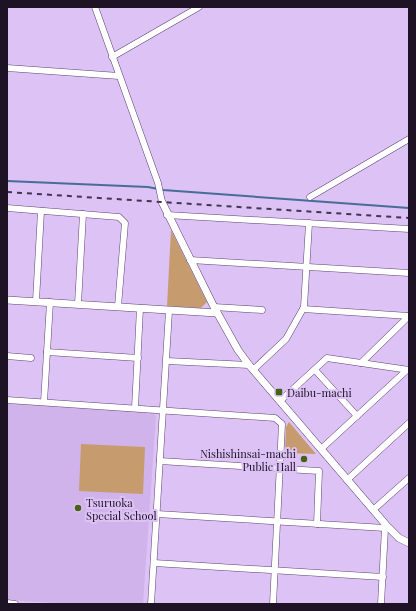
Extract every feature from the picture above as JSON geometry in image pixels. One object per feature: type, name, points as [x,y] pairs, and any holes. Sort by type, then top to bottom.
[{"type":"street","points":[[95,7],[158,183],[167,216],[215,310],[251,368],[386,527],[407,540]]},
{"type":"street","points":[[112,57],[199,7]]},
{"type":"street","points":[[7,68],[119,76]]},
{"type":"street","points":[[310,197],[409,139]]},
{"type":"street","points":[[7,208],[119,217],[125,223],[118,306]]},
{"type":"street","points":[[36,301],[42,211]]},
{"type":"street","points":[[78,304],[83,214]]},
{"type":"street","points":[[167,216],[409,229]]},
{"type":"street","points":[[167,361],[251,368],[283,342],[303,310],[309,223]]},
{"type":"street","points":[[190,260],[409,273]]},
{"type":"street","points":[[7,300],[118,306],[169,311],[262,310]]},
{"type":"street","points":[[44,402],[50,302]]},
{"type":"street","points":[[135,408],[140,308]]},
{"type":"street","points":[[303,310],[409,316]]},
{"type":"street","points":[[151,604],[169,311]]},
{"type":"street","points":[[361,362],[409,316]]},
{"type":"street","points":[[47,352],[138,358]]},
{"type":"street","points":[[7,356],[31,358]]},
{"type":"street","points":[[280,401],[327,358],[408,370]]},
{"type":"street","points":[[315,370],[357,416]]},
{"type":"street","points":[[321,449],[408,370]]},
{"type":"street","points":[[7,400],[275,418],[282,424],[281,469],[273,604]]},
{"type":"street","points":[[347,480],[409,423]]},
{"type":"street","points":[[160,461],[319,472],[317,524]]},
{"type":"street","points":[[373,510],[409,478]]},
{"type":"street","points":[[157,514],[386,527]]},
{"type":"street","points":[[381,604],[386,527]]},
{"type":"street","points":[[154,563],[383,577]]},
{"type":"street","points":[[7,603],[15,604]]},
{"type":"shaded area","points":[[171,230],[207,302],[201,308],[167,306]]},
{"type":"shaded area","name":"Tsuruoka Special School","points":[[7,403],[153,413],[156,416],[143,604],[75,604],[7,600]]},
{"type":"shaded area","points":[[289,422],[316,454],[285,453],[286,427]]},
{"type":"shaded area","points":[[81,444],[145,447],[143,494],[79,491]]},
{"type":"waterway","points":[[7,181],[148,187],[163,190],[409,208]]},
{"type":"railway","points":[[7,192],[409,218]]},
{"type":"place","name":"Daibu-machi","points":[[279,392]]},
{"type":"place","name":"Nishishinsai-machi Public Hall","points":[[304,459]]},
{"type":"place","name":"Tsuruoka Special School","points":[[78,508]]}]
